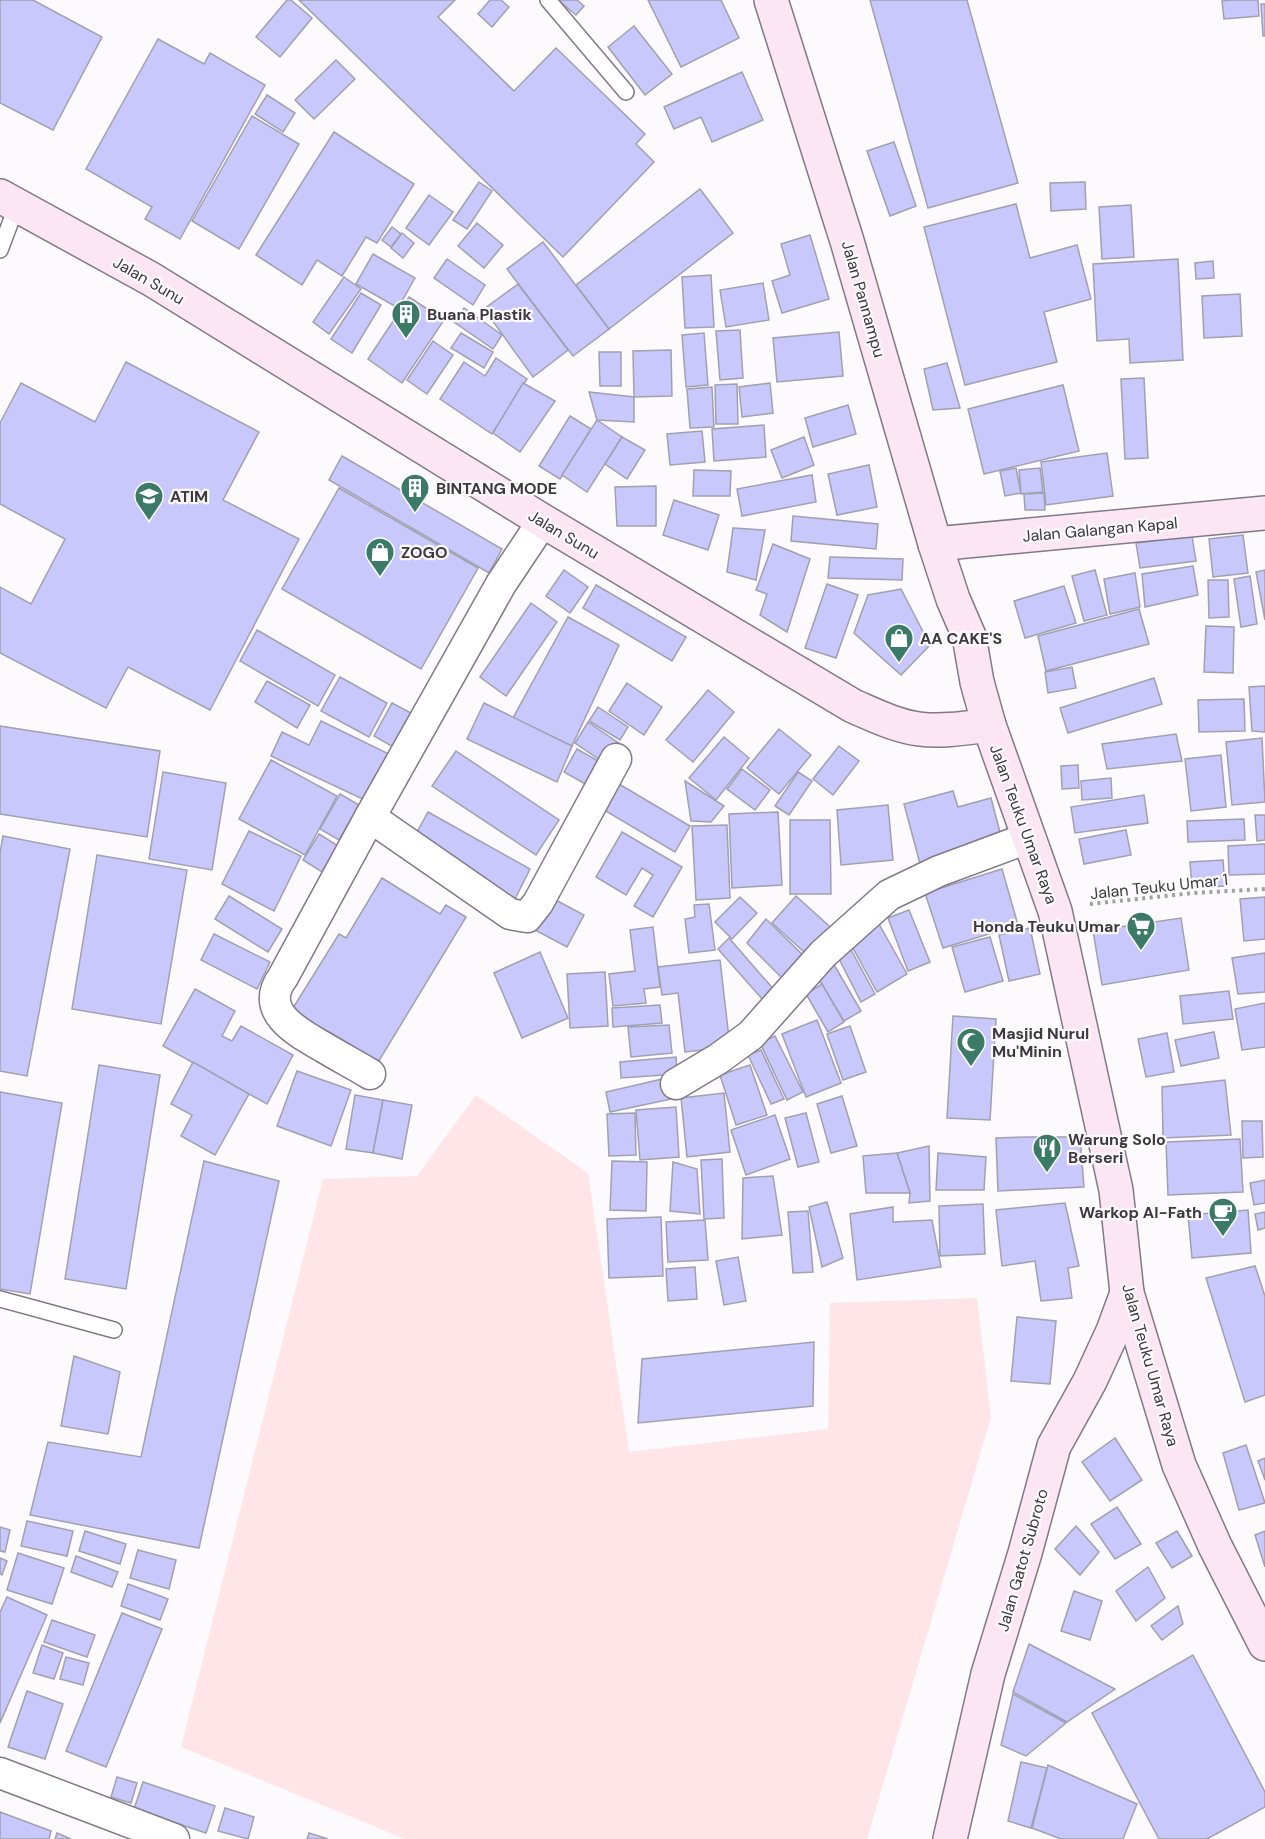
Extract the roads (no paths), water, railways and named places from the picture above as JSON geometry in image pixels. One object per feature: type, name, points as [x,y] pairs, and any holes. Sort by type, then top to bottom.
[{"type":"main road","name":"Jalan Pannampu","points":[[771,0],[847,240],[953,599],[958,635],[977,682],[988,725]]},
{"type":"main road","name":"Jalan Sunu","points":[[8,201],[152,279],[543,521],[853,706],[888,721],[918,729],[947,730],[988,725]]},
{"type":"main road","name":"Jalan Galangan Kapal","points":[[935,544],[1265,513]]},
{"type":"main road","name":"Jalan Teuku Umar Raya","points":[[988,725],[1055,911],[1116,1190],[1127,1293],[1179,1465],[1215,1546],[1265,1644]]},
{"type":"main road","name":"Jalan Gatot Subroto","points":[[950,1839],[988,1674],[1025,1553],[1054,1446],[1090,1381],[1113,1331],[1127,1293]]},
{"type":"street","points":[[370,1074],[295,1031],[280,1016],[274,1000],[276,987],[284,977],[370,817],[501,584],[543,521]]},
{"type":"street","points":[[370,817],[510,914],[528,917],[532,914],[616,759]]},
{"type":"street","points":[[676,1084],[718,1059],[751,1035],[823,954],[889,895],[939,871],[1028,837]]},
{"type":"street","points":[[0,1773],[174,1839]]},
{"type":"lane","points":[[548,0],[626,92]]},
{"type":"lane","points":[[0,250],[8,201]]},
{"type":"lane","points":[[0,1299],[114,1330]]},
{"type":"place","name":"Buana Plastik","points":[[406,340]]},
{"type":"place","name":"BINTANG MODE","points":[[415,514]]},
{"type":"place","name":"ATIM","points":[[149,522]]},
{"type":"place","name":"ZOGO","points":[[380,578]]},
{"type":"place","name":"AA CAKE'S","points":[[899,664]]},
{"type":"place","name":"Honda Teuku Umar","points":[[1141,952]]},
{"type":"place","name":"Masjid Nurul Mu'Minin","points":[[971,1068]]},
{"type":"place","name":"Warung Solo Berseri","points":[[1047,1174]]},
{"type":"place","name":"Warkop Al-Fath","points":[[1223,1238]]}]
